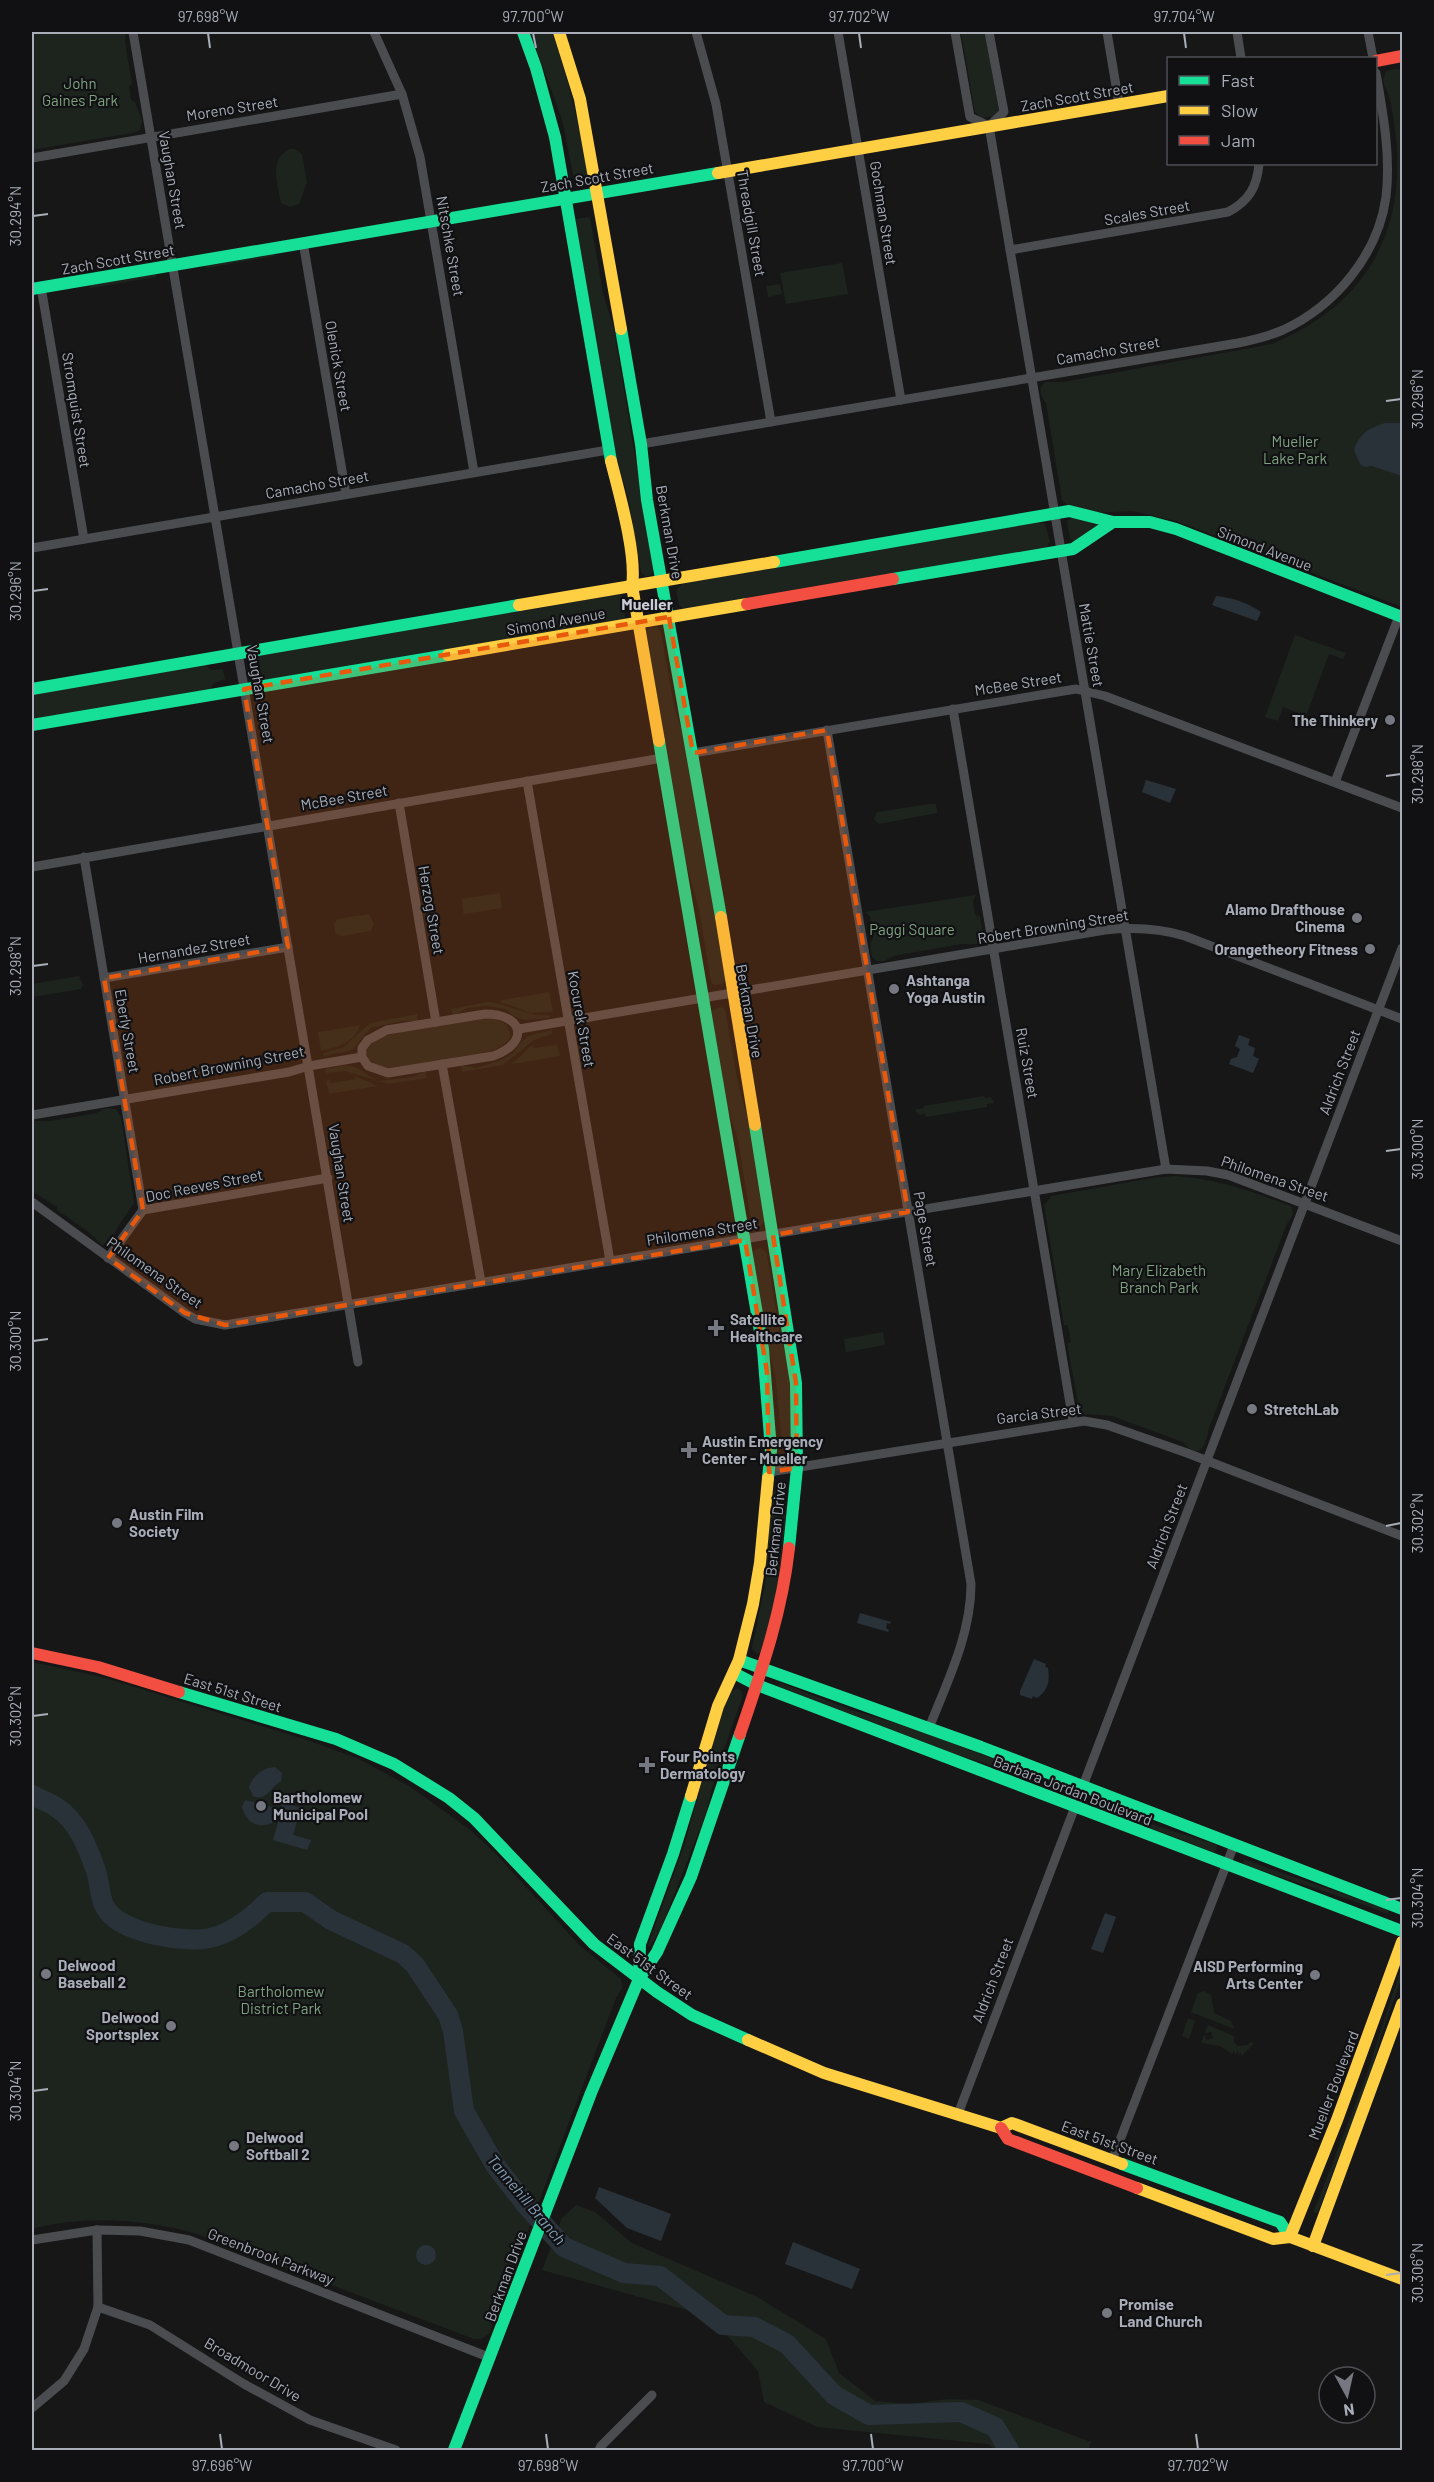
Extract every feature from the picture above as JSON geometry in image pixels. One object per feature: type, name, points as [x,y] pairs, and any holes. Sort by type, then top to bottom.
[{"type":"street","name":"Vaughan Street","points":[[133,32],[358,1362]]},
{"type":"street","name":"Nitschke Street","points":[[374,32],[402,94],[420,157],[474,472]]},
{"type":"street","name":"Berkman Drive","points":[[523,32],[548,107],[566,198],[608,450],[622,504],[634,574],[632,586],[638,622],[767,1372],[770,1472],[760,1563],[739,1660],[718,1706],[673,1854],[640,1944],[639,1979]]},
{"type":"street","name":"Berkman Drive","points":[[454,2451],[567,2151],[639,1979],[657,1952],[691,1876],[757,1685],[785,1582],[796,1468],[796,1383],[773,1235],[693,753],[647,500],[641,444],[597,192],[580,99],[559,32]]},
{"type":"street","name":"Threadgill Street","points":[[696,32],[716,104],[771,422]]},
{"type":"street","name":"Gochman Street","points":[[838,32],[901,400]]},
{"type":"street","points":[[955,32],[970,117],[989,126],[1004,112],[989,32]]},
{"type":"street","points":[[1107,32],[1119,104]]},
{"type":"street","points":[[1237,32],[1241,57]]},
{"type":"street","points":[[1368,32],[1373,57]]},
{"type":"street","points":[[1377,60],[1402,56]]},
{"type":"street","name":"Camacho Street","points":[[641,444],[1262,337],[1283,330],[1328,301],[1349,279],[1366,254],[1379,227],[1386,197],[1388,168],[1377,80]]},
{"type":"street","name":"Moreno Street","points":[[32,158],[402,94]]},
{"type":"street","name":"Zach Scott Street","points":[[36,288],[1167,96]]},
{"type":"street","name":"Mattie Street","points":[[989,126],[1166,1169]]},
{"type":"street","name":"Scales Street","points":[[1010,250],[1228,212],[1241,206],[1251,194],[1257,180],[1259,165]]},
{"type":"street","name":"Olenick Street","points":[[303,242],[346,494]]},
{"type":"street","name":"Stromquist Street","points":[[36,288],[84,539]]},
{"type":"street","name":"Camacho Street","points":[[32,548],[608,450]]},
{"type":"street","name":"Simond Avenue","points":[[32,689],[1073,512],[1113,522],[1150,522],[1176,530],[1401,617]]},
{"type":"street","name":"Simond Avenue","points":[[32,725],[1061,551],[1078,546],[1113,522]]},
{"type":"street","points":[[1335,782],[1401,617]]},
{"type":"street","name":"McBee Street","points":[[693,753],[1064,690],[1085,691],[1105,696],[1402,808]]},
{"type":"street","name":"Ruiz Street","points":[[953,709],[1073,1421]]},
{"type":"street","name":"Page Street","points":[[827,730],[971,1584],[966,1632],[929,1728]]},
{"type":"street","name":"McBee Street","points":[[32,867],[662,758]]},
{"type":"street","name":"Kocurek Street","points":[[527,781],[610,1261]]},
{"type":"street","name":"Herzog Street","points":[[399,803],[436,1022]]},
{"type":"street","name":"Eberly Street","points":[[84,857],[143,1209]]},
{"type":"street","name":"Robert Browning Street","points":[[519,1029],[1125,928],[1161,930],[1185,936],[1402,1019]]},
{"type":"street","name":"Hernandez Street","points":[[104,978],[288,947]]},
{"type":"street","name":"Aldrich Street","points":[[958,2114],[1402,948]]},
{"type":"street","points":[[492,1014],[509,1018],[519,1029],[514,1043],[505,1051],[493,1056],[388,1073],[368,1066],[362,1057],[362,1048],[376,1034],[387,1030],[492,1014]]},
{"type":"street","name":"Robert Browning Street","points":[[32,1114],[294,1071],[309,1065],[362,1057]]},
{"type":"street","points":[[442,1064],[481,1282]]},
{"type":"street","name":"Philomena Street","points":[[32,1202],[185,1313],[208,1323],[225,1325],[1166,1169],[1207,1171],[1228,1175],[1402,1241]]},
{"type":"street","name":"Doc Reeves Street","points":[[108,1258],[143,1209],[328,1178]]},
{"type":"street","name":"Garcia Street","points":[[770,1472],[947,1441],[1084,1421],[1107,1425],[1207,1461],[1402,1536]]},
{"type":"street","name":"East 51st Street","points":[[32,1653],[98,1667],[326,1736],[394,1764],[449,1798],[474,1818],[594,1944],[639,1979],[692,2014],[742,2038],[824,2073],[1001,2128],[1008,2139],[1273,2240],[1290,2237],[1402,2279]]},
{"type":"street","name":"Barbara Jordan Boulevard","points":[[739,1660],[929,1728],[1402,1909]]},
{"type":"street","name":"Barbara Jordan Boulevard","points":[[734,1673],[757,1685],[1402,1931]]},
{"type":"street","points":[[1113,2158],[1234,1845]]},
{"type":"street","name":"Mueller Boulevard","points":[[1290,2237],[1337,2120],[1402,1942]]},
{"type":"street","points":[[1313,2246],[1402,2004]]},
{"type":"street","name":"East 51st Street","points":[[1001,2128],[1012,2123],[1113,2158],[1280,2222],[1290,2237]]},
{"type":"street","points":[[32,2408],[64,2381],[84,2349],[98,2307],[97,2230]]},
{"type":"street","name":"Greenbrook Parkway","points":[[32,2240],[97,2230],[140,2231],[189,2240],[490,2358]]},
{"type":"street","name":"Broadmoor Drive","points":[[98,2307],[150,2325],[244,2384],[310,2420],[396,2451]]},
{"type":"street","points":[[599,2451],[601,2446],[652,2395]]},
{"type":"highlighted area","points":[[669,617],[693,753],[827,730],[908,1212],[773,1235],[796,1383],[797,1468],[769,1472],[767,1372],[745,1240],[225,1325],[185,1313],[108,1258],[143,1210],[104,978],[288,947],[244,689]]},
{"type":"green space","name":"John Gaines Park","points":[[32,32],[126,32],[125,42],[132,84],[129,86],[131,100],[135,102],[142,121],[140,130],[32,150]]},
{"type":"green space","points":[[530,32],[552,32],[558,50],[574,106],[590,183],[579,187],[575,184],[562,119]]},
{"type":"green space","points":[[961,32],[985,32],[999,111],[994,116],[981,118],[975,112]]},
{"type":"green space","name":"Mueller Lake Park","points":[[1402,70],[1402,607],[1176,521],[1132,511],[1095,513],[1067,505],[1062,500],[1046,403],[1041,392],[1041,387],[1045,382],[1063,382],[1272,344],[1304,328],[1331,310],[1354,288],[1372,263],[1385,236],[1394,206],[1397,173],[1396,137],[1388,93],[1383,80],[1386,71]]},
{"type":"green space","points":[[290,149],[295,149],[302,154],[307,182],[299,204],[290,207],[281,203],[276,173],[279,159]]},
{"type":"green space","points":[[590,217],[603,293],[614,330],[654,570],[650,576],[645,576],[641,572],[628,498],[615,451],[575,219]]},
{"type":"green space","points":[[275,254],[275,256],[207,268],[206,266]]},
{"type":"green space","points":[[842,263],[848,294],[786,304],[780,273]]},
{"type":"green space","points":[[156,274],[156,277],[90,288],[90,285]]},
{"type":"green space","points":[[780,284],[782,294],[768,297],[766,286]]},
{"type":"green space","points":[[1073,517],[1099,525],[1075,542],[1070,539],[1067,521]]},
{"type":"green space","points":[[1039,522],[1045,524],[1050,542],[1047,547],[684,609],[679,605],[676,590],[683,583]]},
{"type":"green space","points":[[620,594],[623,597],[625,619],[260,682],[256,656]]},
{"type":"green space","points":[[657,627],[661,632],[674,706],[684,737],[689,764],[726,979],[722,984],[714,985],[711,982],[699,910],[684,856],[646,631]]},
{"type":"green space","points":[[1295,635],[1346,653],[1343,659],[1329,654],[1306,716],[1283,707],[1278,721],[1265,717]]},
{"type":"green space","points":[[206,664],[210,670],[223,669],[225,679],[214,683],[210,690],[32,720],[32,694]]},
{"type":"green space","points":[[936,804],[937,813],[879,824],[874,819],[877,812]]},
{"type":"green space","points":[[500,893],[502,908],[463,913],[462,899]]},
{"type":"green space","name":"Paggi Square","points":[[976,895],[973,901],[975,915],[980,916],[983,936],[977,944],[962,944],[894,956],[884,961],[877,961],[872,957],[870,945],[873,938],[870,916],[865,912]]},
{"type":"green space","points":[[369,914],[374,924],[371,931],[342,936],[335,933],[334,925],[337,919]]},
{"type":"green space","points":[[79,976],[83,985],[81,989],[32,997],[32,984]]},
{"type":"green space","points":[[549,992],[553,1012],[531,1013],[501,1002],[501,1000]]},
{"type":"green space","points":[[488,1002],[533,1014],[549,1015],[550,1018],[526,1020],[513,1016],[506,1009],[488,1006],[467,1008],[453,1016],[451,1009]]},
{"type":"green space","points":[[721,1007],[725,1009],[738,1084],[749,1122],[766,1220],[760,1227],[755,1226],[751,1220],[738,1140],[726,1102],[711,1011]]},
{"type":"green space","points":[[417,1014],[418,1021],[403,1021],[371,1028],[352,1050],[324,1056],[323,1053],[344,1047],[370,1023]]},
{"type":"green space","points":[[494,1019],[506,1024],[511,1034],[508,1041],[499,1048],[498,1043],[498,1048],[491,1051],[397,1068],[379,1065],[368,1057],[369,1047],[385,1036],[419,1028]]},
{"type":"green space","points":[[360,1025],[350,1040],[321,1051],[318,1032]]},
{"type":"green space","points":[[552,1030],[552,1034],[534,1040],[503,1065],[462,1072],[461,1065],[476,1068],[501,1060],[513,1053],[528,1036]]},
{"type":"green space","points":[[556,1042],[560,1056],[512,1064],[532,1045],[534,1048],[556,1045]]},
{"type":"green space","points":[[346,1065],[357,1068],[379,1081],[412,1077],[426,1071],[427,1078],[388,1084],[345,1071],[326,1073],[325,1069]]},
{"type":"green space","points":[[355,1076],[378,1086],[329,1094],[326,1081],[330,1080],[331,1083],[355,1079]]},
{"type":"green space","points":[[984,1096],[985,1098],[991,1097],[994,1103],[987,1104],[987,1107],[926,1117],[925,1114],[919,1115],[915,1110],[924,1108],[924,1106]]},
{"type":"green space","points":[[106,1108],[116,1109],[121,1117],[134,1203],[117,1228],[111,1243],[102,1245],[90,1233],[57,1210],[57,1207],[32,1191],[32,1121],[51,1121],[96,1113]]},
{"type":"green space","name":"Mary Elizabeth Branch Park","points":[[1174,1176],[1206,1180],[1247,1191],[1291,1206],[1293,1212],[1206,1440],[1202,1449],[1198,1451],[1189,1448],[1183,1442],[1112,1416],[1085,1414],[1079,1409],[1067,1343],[1071,1342],[1068,1326],[1064,1325],[1044,1206],[1051,1196]]},
{"type":"green space","points":[[761,1248],[767,1254],[780,1335],[789,1368],[793,1436],[791,1454],[788,1457],[784,1456],[782,1446],[775,1374],[767,1344],[752,1254],[756,1249]]},
{"type":"green space","points":[[883,1332],[885,1345],[846,1352],[844,1339]]},
{"type":"green space","points":[[781,1486],[785,1490],[786,1505],[779,1577],[766,1639],[762,1652],[757,1654],[752,1649],[766,1581],[767,1546],[774,1492],[777,1487]]},
{"type":"green space","name":"Bartholomew District Park","points":[[32,1662],[102,1677],[310,1741],[359,1759],[409,1786],[469,1829],[494,1852],[580,1946],[621,1979],[622,1988],[616,1998],[489,2334],[481,2339],[474,2339],[197,2234],[177,2229],[135,2222],[94,2220],[32,2229]]},
{"type":"green space","points":[[781,1683],[849,1709],[917,1730],[1062,1785],[1063,1788],[958,1755],[780,1687],[778,1684]]},
{"type":"green space","points":[[738,1688],[742,1692],[742,1698],[718,1766],[705,1816],[661,1928],[650,1947],[648,1945],[684,1846],[723,1709],[733,1690]]},
{"type":"green space","points":[[1097,1804],[1217,1845],[1216,1851],[1213,1852],[1096,1807]]},
{"type":"green space","points":[[1246,1860],[1389,1910],[1388,1914],[1244,1864],[1243,1861]]},
{"type":"green space","points":[[1402,1966],[1402,1977],[1381,2035],[1372,2070],[1318,2212],[1315,2213],[1365,2079]]},
{"type":"green space","points":[[1204,1991],[1211,1995],[1214,2013],[1231,2021],[1234,2029],[1191,2012],[1198,1993]]},
{"type":"green space","points":[[1188,2018],[1195,2021],[1189,2039],[1182,2036]]},
{"type":"green space","points":[[1208,2025],[1234,2036],[1234,2042],[1238,2046],[1254,2043],[1242,2056],[1240,2052],[1238,2056],[1238,2050],[1235,2055],[1234,2050],[1232,2054],[1220,2046],[1201,2043],[1204,2035],[1207,2040],[1213,2038],[1211,2032],[1205,2033]]},
{"type":"green space","points":[[576,2205],[595,2212],[632,2243],[757,2297],[826,2339],[839,2373],[875,2401],[911,2404],[948,2399],[978,2400],[1091,2442],[1088,2450],[996,2450],[988,2444],[817,2427],[764,2402],[758,2371],[725,2333],[701,2314],[542,2270],[562,2218]]},
{"type":"shaded area","points":[[1385,423],[1402,423],[1402,476],[1372,466],[1364,467],[1360,464],[1354,450],[1365,432]]},
{"type":"shaded area","points":[[1216,596],[1239,601],[1261,612],[1257,621],[1212,605]]},
{"type":"shaded area","points":[[1146,780],[1176,789],[1170,803],[1142,792]]},
{"type":"shaded area","points":[[1239,1035],[1250,1039],[1248,1045],[1255,1048],[1253,1056],[1259,1059],[1253,1073],[1229,1064],[1231,1059],[1237,1057],[1240,1049],[1235,1046]]},
{"type":"shaded area","points":[[860,1613],[891,1622],[887,1623],[888,1632],[857,1623]]},
{"type":"shaded area","points":[[1034,1659],[1046,1664],[1049,1677],[1044,1692],[1037,1698],[1033,1696],[1032,1699],[1020,1695],[1020,1691]]},
{"type":"shaded area","points":[[275,1767],[282,1773],[281,1781],[262,1797],[253,1796],[249,1787],[253,1779],[266,1769]]},
{"type":"shaded area","points":[[245,1800],[272,1807],[276,1814],[272,1823],[257,1825],[249,1820],[242,1807]]},
{"type":"shaded area","points":[[281,1802],[301,1808],[293,1835],[311,1840],[307,1850],[273,1840],[282,1809]]},
{"type":"shaded area","points":[[1105,1913],[1116,1917],[1103,1953],[1091,1949]]},
{"type":"shaded area","points":[[599,2187],[671,2214],[661,2241],[627,2228],[595,2198]]},
{"type":"shaded area","points":[[793,2242],[860,2269],[852,2289],[785,2264]]},
{"type":"shaded area","points":[[426,2245],[433,2248],[436,2255],[433,2262],[426,2265],[419,2262],[416,2255],[419,2248]]},
{"type":"waterway","name":"Tannehill Branch","points":[[32,1795],[53,1805],[64,1813],[76,1827],[96,1871],[105,1907],[112,1916],[124,1924],[155,1935],[202,1939],[221,1935],[249,1918],[267,1902],[305,1902],[331,1920],[403,1954],[415,1965],[448,2015],[453,2031],[464,2111],[495,2165],[526,2205],[564,2247],[624,2273],[660,2276],[723,2325],[754,2327],[787,2344],[834,2395],[869,2415],[961,2412],[995,2427],[1009,2450]]},
{"type":"traffic: fast","points":[[523,32],[536,68],[555,137],[611,461]]},
{"type":"traffic: fast","points":[[32,289],[718,173]]},
{"type":"traffic: fast","points":[[621,329],[641,444],[647,500],[721,917]]},
{"type":"traffic: fast","points":[[774,562],[1069,511],[1113,522],[1150,522],[1176,529],[1402,617]]},
{"type":"traffic: fast","points":[[893,579],[1073,549],[1113,522]]},
{"type":"traffic: fast","points":[[32,689],[519,605]]},
{"type":"traffic: fast","points":[[32,725],[448,655]]},
{"type":"traffic: fast","points":[[659,741],[763,1349],[771,1450],[768,1478]]},
{"type":"traffic: fast","points":[[755,1125],[796,1383],[797,1468],[789,1548]]},
{"type":"traffic: fast","points":[[739,1660],[981,1747],[1402,1909]]},
{"type":"traffic: fast","points":[[734,1673],[757,1685],[1402,1931]]},
{"type":"traffic: fast","points":[[179,1692],[336,1739],[394,1764],[449,1798],[474,1818],[594,1944],[657,1992],[692,2015],[748,2040]]},
{"type":"traffic: fast","points":[[454,2450],[591,2093],[639,1979],[657,1952],[691,1877],[740,1734]]},
{"type":"traffic: fast","points":[[639,1978],[640,1944],[673,1854],[691,1796]]},
{"type":"traffic: fast","points":[[1122,2164],[1280,2222],[1290,2237]]},
{"type":"traffic: slow","points":[[559,32],[580,99],[621,329]]},
{"type":"traffic: slow","points":[[718,173],[1167,96]]},
{"type":"traffic: slow","points":[[611,461],[630,541],[632,586],[659,741]]},
{"type":"traffic: slow","points":[[519,605],[774,562]]},
{"type":"traffic: slow","points":[[448,655],[747,604]]},
{"type":"traffic: slow","points":[[721,917],[755,1125]]},
{"type":"traffic: slow","points":[[691,1796],[718,1706],[739,1660],[753,1604],[760,1563],[768,1478]]},
{"type":"traffic: slow","points":[[1290,2237],[1337,2120],[1402,1942]]},
{"type":"traffic: slow","points":[[1313,2246],[1402,2004]]},
{"type":"traffic: slow","points":[[748,2040],[824,2073],[1001,2128],[1012,2123],[1122,2164]]},
{"type":"traffic: slow","points":[[1137,2188],[1273,2239],[1290,2237],[1402,2279]]},
{"type":"traffic: jam","points":[[1377,61],[1402,56]]},
{"type":"traffic: jam","points":[[747,604],[893,579]]},
{"type":"traffic: jam","points":[[740,1734],[776,1619],[789,1548]]},
{"type":"traffic: jam","points":[[32,1653],[98,1667],[179,1692]]},
{"type":"traffic: jam","points":[[1001,2128],[1008,2139],[1137,2188]]},
{"type":"place","name":"The Thinkery","points":[[1390,720]]},
{"type":"place","name":"Alamo Drafthouse Cinema","points":[[1357,918]]},
{"type":"place","name":"Orangetheory Fitness","points":[[1370,949]]},
{"type":"place","name":"Ashtanga Yoga Austin","points":[[894,989]]},
{"type":"place","name":"Satellite Healthcare","points":[[716,1328]]},
{"type":"place","name":"StretchLab","points":[[1252,1409]]},
{"type":"place","name":"Austin Emergency Center - Mueller","points":[[689,1450]]},
{"type":"place","name":"Austin Film Society","points":[[117,1523]]},
{"type":"place","name":"Four Points Dermatology","points":[[647,1765]]},
{"type":"place","name":"Bartholomew Municipal Pool","points":[[261,1806]]},
{"type":"place","name":"Delwood Baseball 2","points":[[46,1974]]},
{"type":"place","name":"AISD Performing Arts Center","points":[[1315,1975]]},
{"type":"place","name":"Delwood Sportsplex","points":[[171,2026]]},
{"type":"place","name":"Delwood Softball 2","points":[[234,2146]]},
{"type":"place","name":"Promise Land Church","points":[[1107,2313]]},
{"type":"district","name":"Mueller","points":[[647,603]]}]
